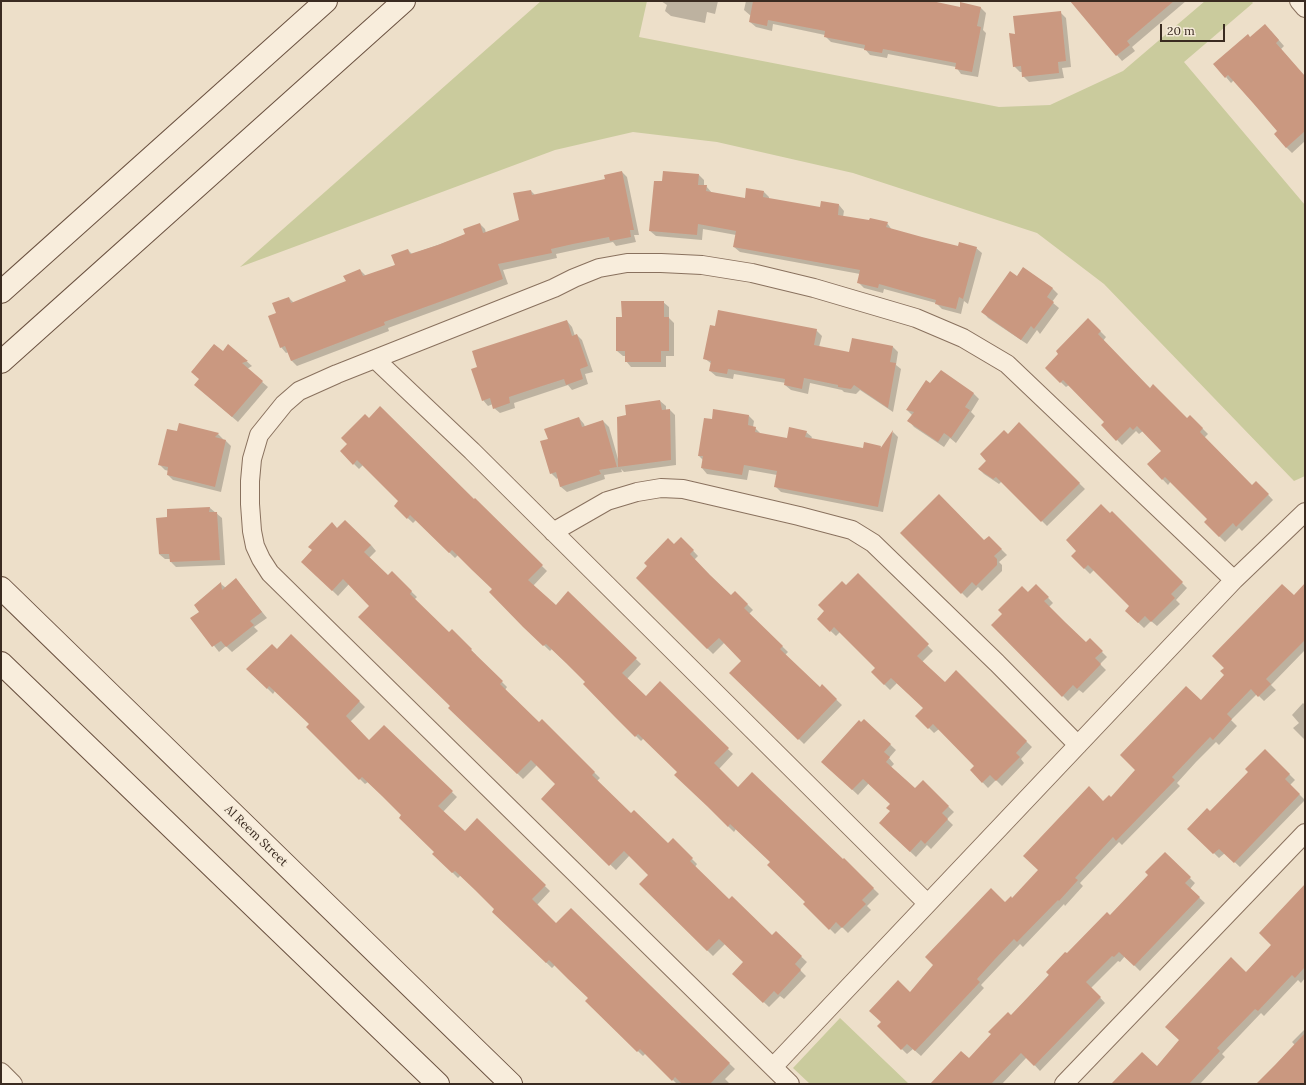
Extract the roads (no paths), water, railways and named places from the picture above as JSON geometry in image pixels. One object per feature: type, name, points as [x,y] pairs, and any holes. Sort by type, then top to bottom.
[{"type":"street","points":[[1,292],[326,1]]},
{"type":"street","points":[[1,362],[404,1]]},
{"type":"street","points":[[1299,1],[1305,8]]},
{"type":"street","points":[[790,1084],[270,573],[255,546],[252,531],[250,481],[252,459],[259,435],[284,404],[299,391],[337,374],[554,288],[599,268],[627,263],[661,263],[702,265],[752,273],[814,288],[916,318],[963,338],[1007,364],[1234,580]]},
{"type":"street","points":[[375,359],[472,451],[927,903]]},
{"type":"street","points":[[553,532],[607,501],[637,492],[661,488],[683,489],[852,530],[874,543],[997,663],[1078,745]]},
{"type":"street","points":[[772,1067],[1234,580],[1305,512]]},
{"type":"street","name":"Al Reem Street","points":[[1,588],[511,1084]]},
{"type":"street","points":[[1,663],[438,1084]]},
{"type":"street","points":[[1064,1084],[1305,833]]},
{"type":"street","points":[[1,1072],[13,1084]]}]
